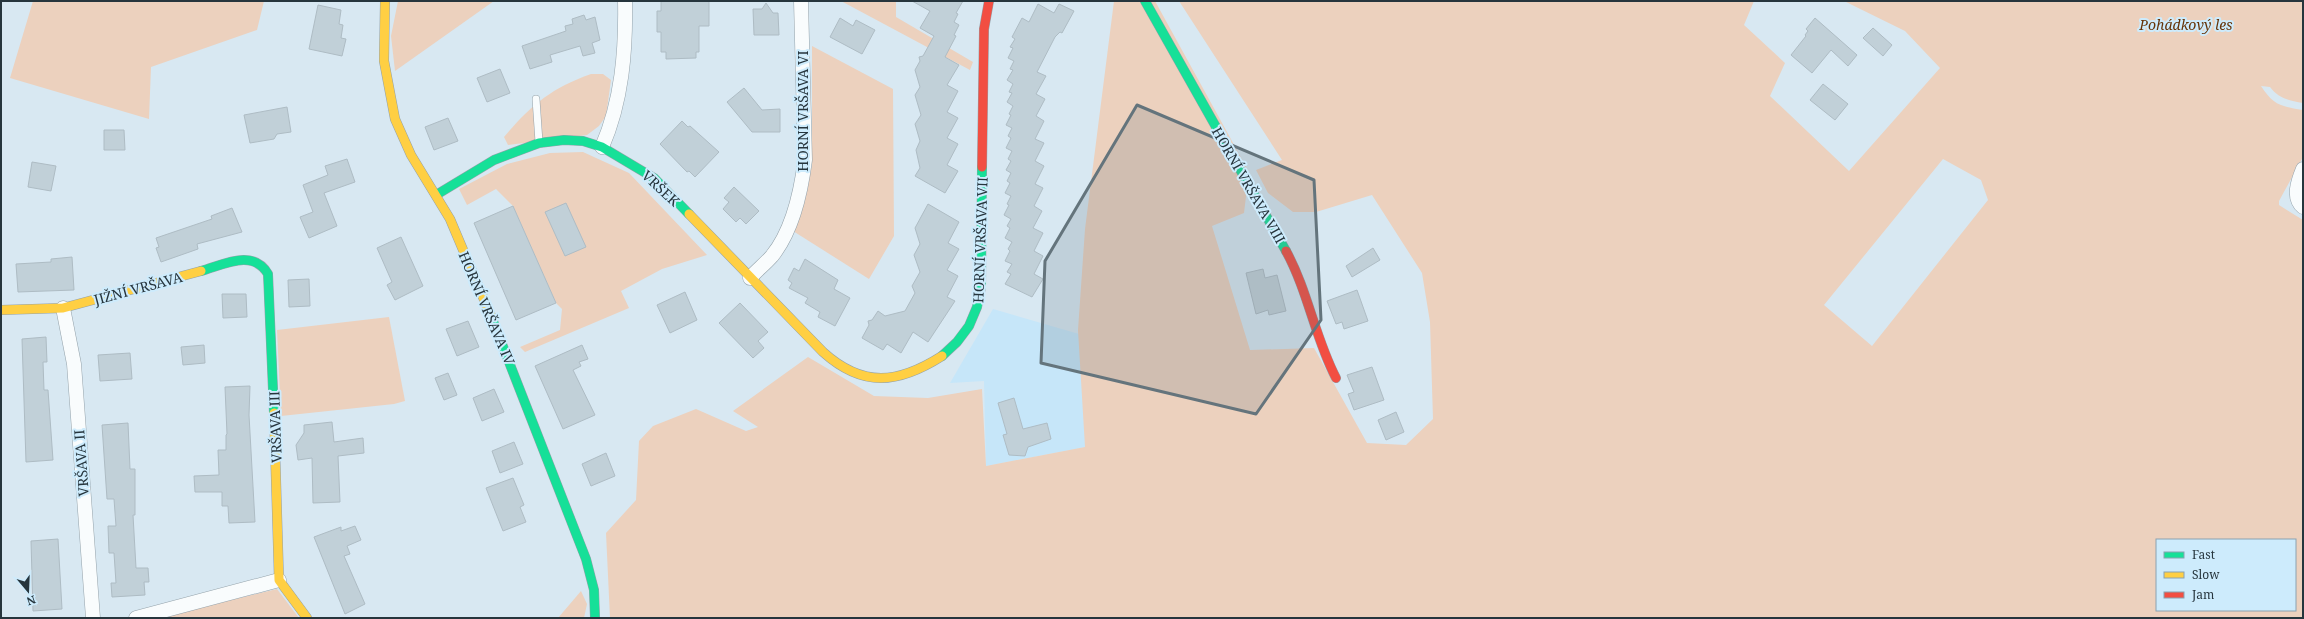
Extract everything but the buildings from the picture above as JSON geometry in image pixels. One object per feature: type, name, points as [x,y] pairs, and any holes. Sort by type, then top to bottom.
[{"type":"street","name":"HORNÍ VRŠAVA IV","points":[[385,1],[382,28],[384,72],[388,93],[410,154],[436,195],[461,244],[517,378],[588,566],[596,600],[595,618]]},
{"type":"street","points":[[602,147],[612,123],[619,92],[626,29],[625,1]]},
{"type":"street","name":"HORNÍ VRŠAVA VI","points":[[750,278],[772,255],[786,231],[798,198],[802,179],[805,160],[801,1]]},
{"type":"street","name":"HORNÍ VRŠAVA VII","points":[[839,366],[864,377],[886,378],[902,374],[940,358],[954,347],[974,319],[978,308],[981,287],[983,43],[985,17],[989,1]]},
{"type":"street","name":"HORNÍ VRŠAVA VIII","points":[[1145,1],[1291,260],[1309,305],[1325,357],[1336,378]]},
{"type":"street","name":"VRŠEK","points":[[436,195],[494,160],[539,143],[564,140],[583,141],[602,147],[654,178],[750,278],[823,352],[839,366]]},
{"type":"street","points":[[2303,169],[2296,193],[2298,202],[2303,207]]},
{"type":"street","name":"JIŽNÍ VRŠAVA","points":[[1,310],[63,308],[244,259],[252,259],[259,263],[268,274]]},
{"type":"street","name":"VRŠAVA III","points":[[268,274],[278,516],[279,580]]},
{"type":"street","name":"VRŠAVA II","points":[[63,308],[74,364],[93,618]]},
{"type":"street","points":[[136,618],[279,580],[307,618]]},
{"type":"lane","points":[[536,98],[539,143]]},
{"type":"highlighted area","points":[[1137,105],[1314,180],[1321,320],[1256,414],[1041,363],[1045,261]]},
{"type":"shaded area","points":[[993,309],[1079,334],[1086,447],[986,466],[984,381],[950,383]]},
{"type":"green space","points":[[33,1],[264,1],[257,30],[151,67],[149,119],[10,78]]},
{"type":"green space","points":[[398,1],[494,1],[395,71],[391,36]]},
{"type":"green space","points":[[841,1],[896,1],[896,17],[973,62],[970,70]]},
{"type":"green space","name":"Pohádkový les","points":[[1114,1],[1155,1],[1249,172],[1244,213],[1212,226],[1250,350],[1314,348],[1367,443],[1406,445],[1433,419],[1430,322],[1422,273],[1372,195],[1316,212],[1293,212],[1268,193],[1256,170],[1282,160],[1179,1],[1754,1],[1744,25],[1785,63],[1770,96],[1849,171],[1940,68],[1905,31],[1844,1],[2303,1],[2303,103],[2285,98],[2277,94],[2270,87],[2261,86],[2270,98],[2279,104],[2303,110],[2303,157],[2279,201],[2279,205],[2303,220],[2303,618],[610,618],[606,533],[636,500],[639,441],[653,426],[696,409],[746,431],[758,427],[733,411],[808,357],[874,396],[928,398],[982,389],[986,466],[1085,447],[1078,330],[1085,229]],"holes":[[[1943,159],[1981,180],[1988,200],[1872,346],[1824,305]]]},
{"type":"green space","points":[[812,46],[893,89],[894,236],[869,279],[793,231],[805,199],[812,165]]},
{"type":"green space","points":[[591,74],[603,74],[611,80],[606,116],[599,126],[587,135],[508,145],[504,137],[532,107],[564,85]]},
{"type":"green space","points":[[583,152],[629,173],[707,255],[662,269],[621,291],[629,308],[525,352],[520,347],[560,330],[562,309],[556,303],[513,206],[496,189],[467,205],[459,189],[507,164],[550,153]]},
{"type":"green space","points":[[389,317],[405,401],[394,404],[281,416],[277,330]]},
{"type":"green space","points":[[277,589],[299,618],[155,618]]},
{"type":"green space","points":[[581,591],[587,604],[584,618],[558,618]]},
{"type":"traffic: fast","points":[[1145,1],[1286,251]]},
{"type":"traffic: fast","points":[[436,195],[494,160],[539,143],[564,140],[583,141],[602,147],[654,178],[689,214]]},
{"type":"traffic: fast","points":[[942,356],[957,342],[969,326],[977,307],[981,287],[982,167]]},
{"type":"traffic: fast","points":[[201,271],[228,262],[246,260],[262,266],[268,274],[274,413]]},
{"type":"traffic: fast","points":[[491,316],[586,559],[594,590],[595,618]]},
{"type":"traffic: slow","points":[[385,1],[384,61],[395,119],[411,155],[450,219],[491,316]]},
{"type":"traffic: slow","points":[[689,214],[823,352],[838,364],[852,372],[881,378],[896,377],[926,365],[942,356]]},
{"type":"traffic: slow","points":[[1,310],[63,308],[201,271]]},
{"type":"traffic: slow","points":[[274,413],[279,580],[307,618]]},
{"type":"traffic: jam","points":[[982,167],[984,29],[989,1]]},
{"type":"traffic: jam","points":[[1286,251],[1294,266],[1322,347],[1336,378]]}]
